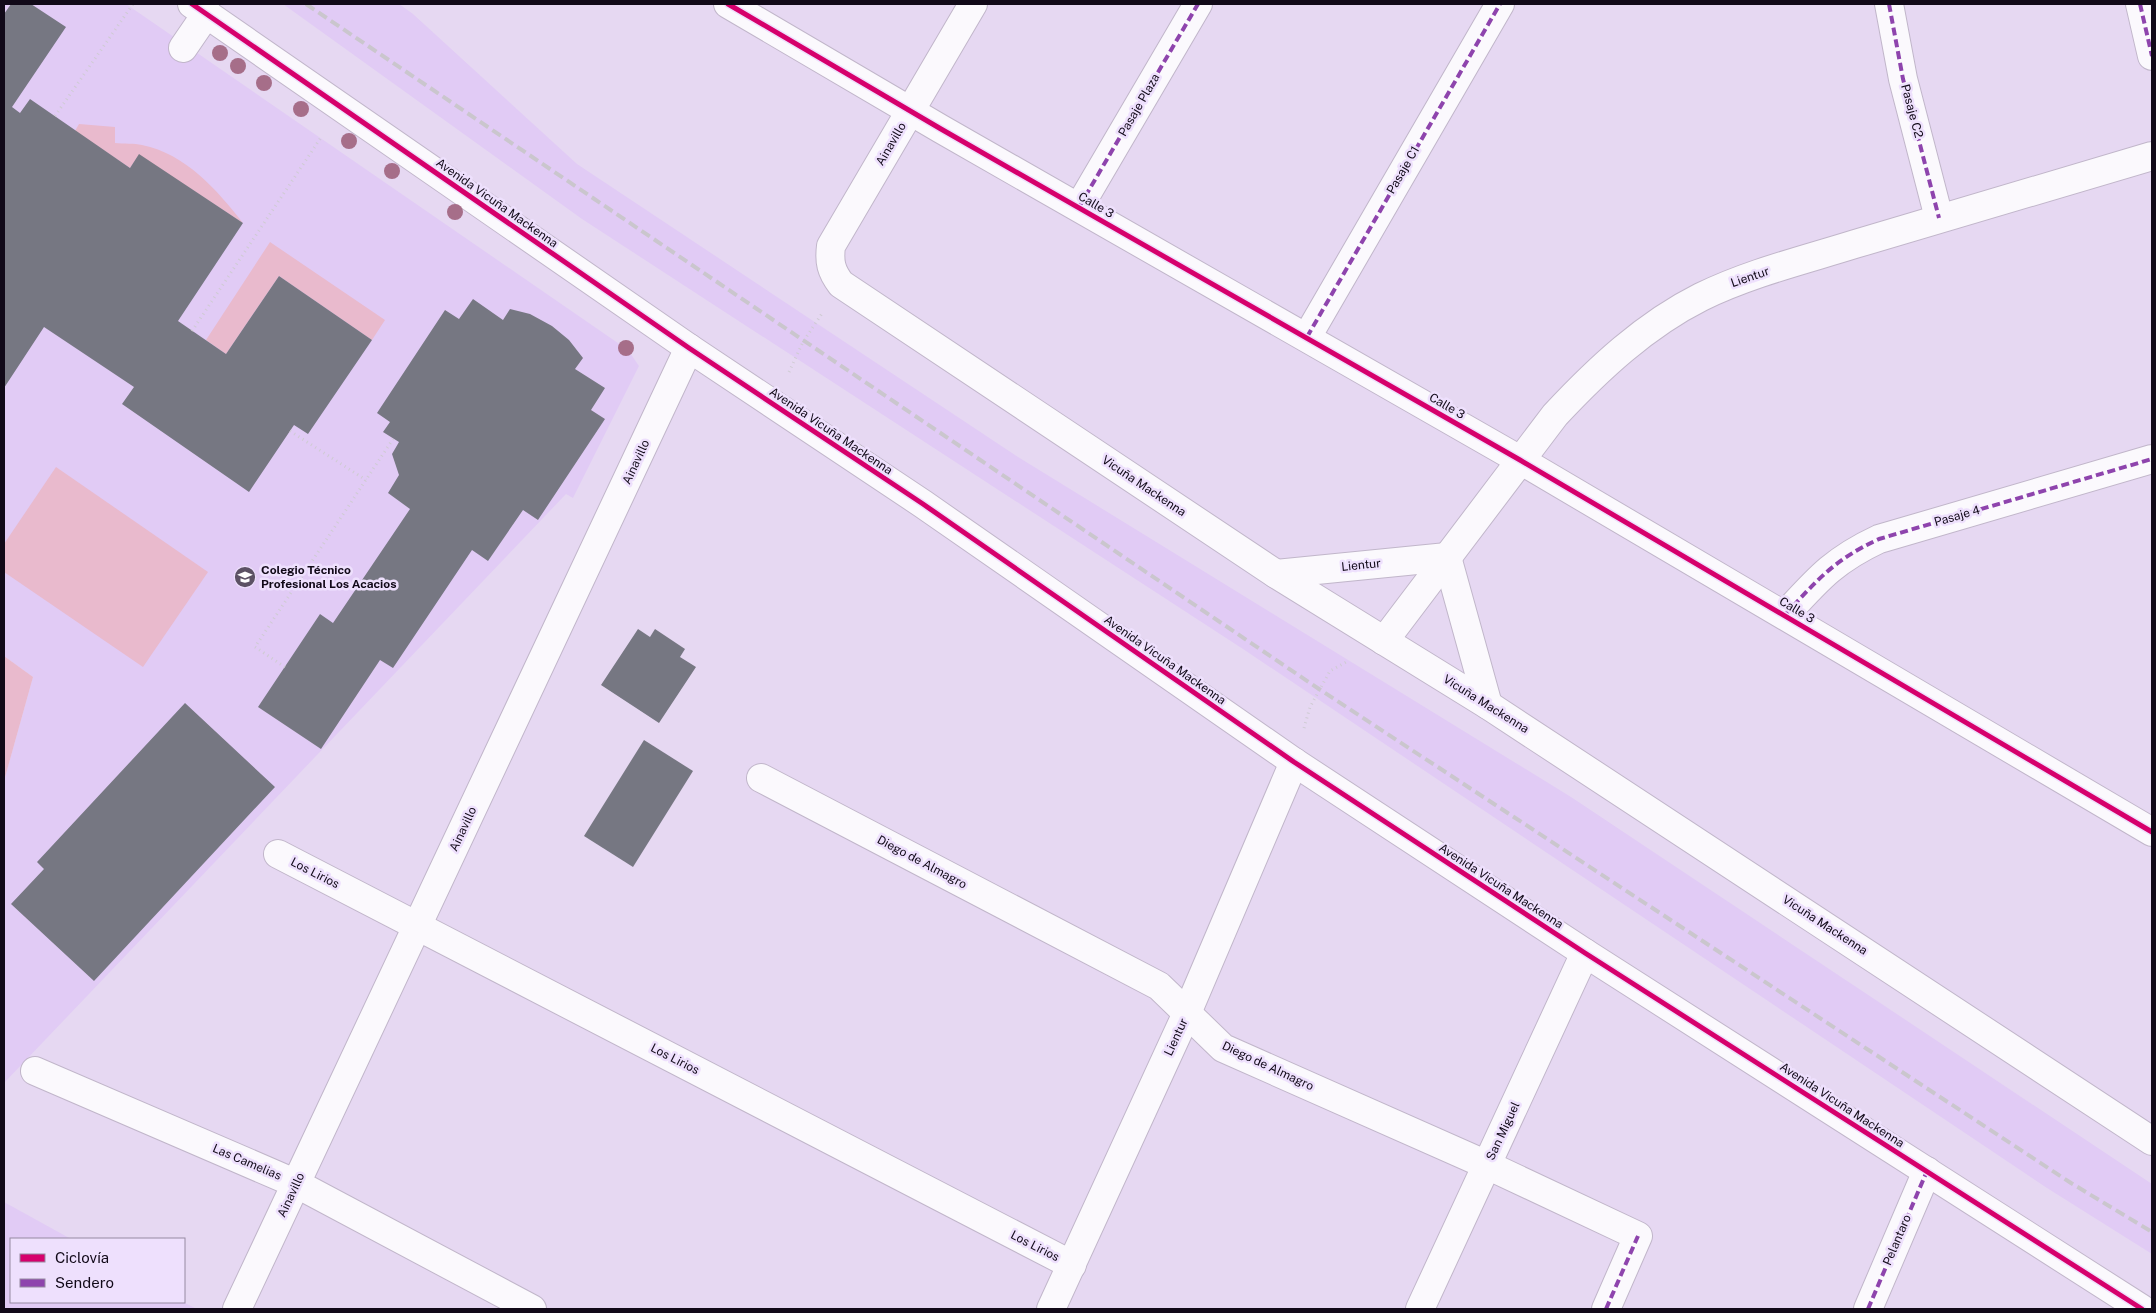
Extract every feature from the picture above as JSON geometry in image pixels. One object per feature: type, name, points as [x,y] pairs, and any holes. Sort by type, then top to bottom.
[{"type":"street","name":"Calle 3","points":[[728,4],[1079,207],[1307,336],[2152,832]]},
{"type":"street","name":"Ainavillo","points":[[841,284],[833,273],[830,260],[831,246],[973,4]]},
{"type":"street","name":"Pasaje Plaza","points":[[1079,207],[1198,4]]},
{"type":"street","name":"Pasaje C1","points":[[1307,336],[1500,4]]},
{"type":"street","name":"Pasaje C2","points":[[1889,4],[1903,79],[1939,218]]},
{"type":"street","points":[[2140,4],[2152,56]]},
{"type":"street","points":[[184,48],[200,8]]},
{"type":"street","name":"Avenida Vicuña Mackenna","points":[[200,8],[689,348],[923,504],[1294,762],[1585,953],[2142,1309]]},
{"type":"street","name":"Lientur","points":[[1384,640],[1555,415],[1608,362],[1662,320],[1700,297],[1740,280],[1939,218],[2152,156]]},
{"type":"street","name":"Vicuña Mackenna","points":[[841,284],[1276,574],[1488,705],[2152,1140]]},
{"type":"street","name":"Ainavillo","points":[[237,1309],[689,348]]},
{"type":"street","name":"Pasaje 4","points":[[1785,615],[1823,573],[1840,560],[1879,539],[2152,459]]},
{"type":"street","name":"Lientur","points":[[1276,574],[1447,557]]},
{"type":"street","points":[[1447,557],[1488,705]]},
{"type":"street","name":"Lientur","points":[[1051,1309],[1187,1014],[1294,762]]},
{"type":"street","name":"Diego de Almagro","points":[[760,778],[1159,986],[1223,1048],[1487,1165],[1638,1236],[1606,1309]]},
{"type":"street","name":"Los Lirios","points":[[278,854],[1072,1265]]},
{"type":"street","name":"San Miguel","points":[[1420,1309],[1585,953]]},
{"type":"street","name":"Las Camelias","points":[[35,1071],[297,1184],[532,1309]]},
{"type":"street","name":"Pelantaro","points":[[1868,1309],[1927,1172]]},
{"type":"path","points":[[54,116],[133,4]]},
{"type":"path","points":[[192,331],[324,132]]},
{"type":"path","points":[[796,357],[803,342],[841,284]]},
{"type":"path","points":[[290,431],[366,480]]},
{"type":"path","points":[[285,667],[255,647],[394,439]]},
{"type":"path","points":[[1310,707],[1330,671],[1384,640]]},
{"type":"shaded area","name":"Colegio Técnico Profesional Los Acacios","points":[[4,4],[126,4],[628,350],[639,366],[573,498],[566,494],[4,1083],[4,781],[33,677],[4,656]]},
{"type":"shaded area","points":[[283,4],[399,4],[413,14],[577,164],[1018,457],[1571,797],[2152,1184],[2152,1254],[2047,1188],[1243,649],[582,219]]},
{"type":"shaded area","points":[[79,124],[115,127],[115,143],[142,145],[173,156],[211,186],[243,223],[139,155],[130,168],[75,131]]},
{"type":"shaded area","points":[[270,242],[385,320],[372,340],[279,276],[226,354],[206,340]]},
{"type":"shaded area","points":[[56,467],[208,572],[143,667],[4,572],[4,544]]},
{"type":"shaded area","points":[[4,656],[33,677],[4,781]]},
{"type":"shaded area","points":[[4,1202],[69,1238],[10,1238],[10,1303],[185,1303],[197,1309],[4,1309]]},
{"type":"building","points":[[11,4],[31,4],[66,27],[12,107],[20,113],[30,99],[130,168],[139,154],[243,223],[178,321],[226,354],[279,276],[372,340],[308,434],[294,425],[249,492],[122,404],[134,387],[44,327],[4,388],[4,14]]},
{"type":"building","points":[[473,299],[503,320],[510,309],[530,314],[552,326],[569,340],[583,358],[575,369],[605,388],[591,410],[605,419],[538,520],[523,510],[488,561],[472,550],[393,668],[380,660],[321,749],[258,707],[320,614],[333,623],[410,509],[388,493],[399,475],[392,454],[399,442],[383,432],[390,422],[377,413],[445,310],[459,319]]},
{"type":"building","points":[[638,629],[650,637],[655,629],[685,649],[680,657],[696,667],[659,723],[601,685]]},
{"type":"building","points":[[185,703],[275,787],[94,981],[11,904],[44,869],[37,862]]},
{"type":"building","points":[[644,740],[693,771],[633,867],[584,836]]},
{"type":"railway","points":[[306,4],[1319,689],[2071,1183],[2152,1232]]},
{"type":"marked path","points":[[1079,207],[1198,4]]},
{"type":"marked path","points":[[1307,337],[1500,4]]},
{"type":"marked path","points":[[1889,4],[1903,79],[1939,218]]},
{"type":"marked path","points":[[2140,4],[2152,56]]},
{"type":"marked path","points":[[1785,615],[1828,571],[1850,555],[1879,539],[2152,459]]},
{"type":"marked path","points":[[1868,1309],[1927,1171]]},
{"type":"marked path","points":[[1606,1309],[1638,1236]]},
{"type":"cycle path","points":[[192,4],[689,348],[923,504],[1294,762],[1585,953],[2142,1309]]},
{"type":"cycle path","points":[[728,4],[941,129],[1520,460],[2152,832]]},
{"type":"place","name":"Colegio Técnico Profesional Los Acacios","points":[[245,577]]}]
